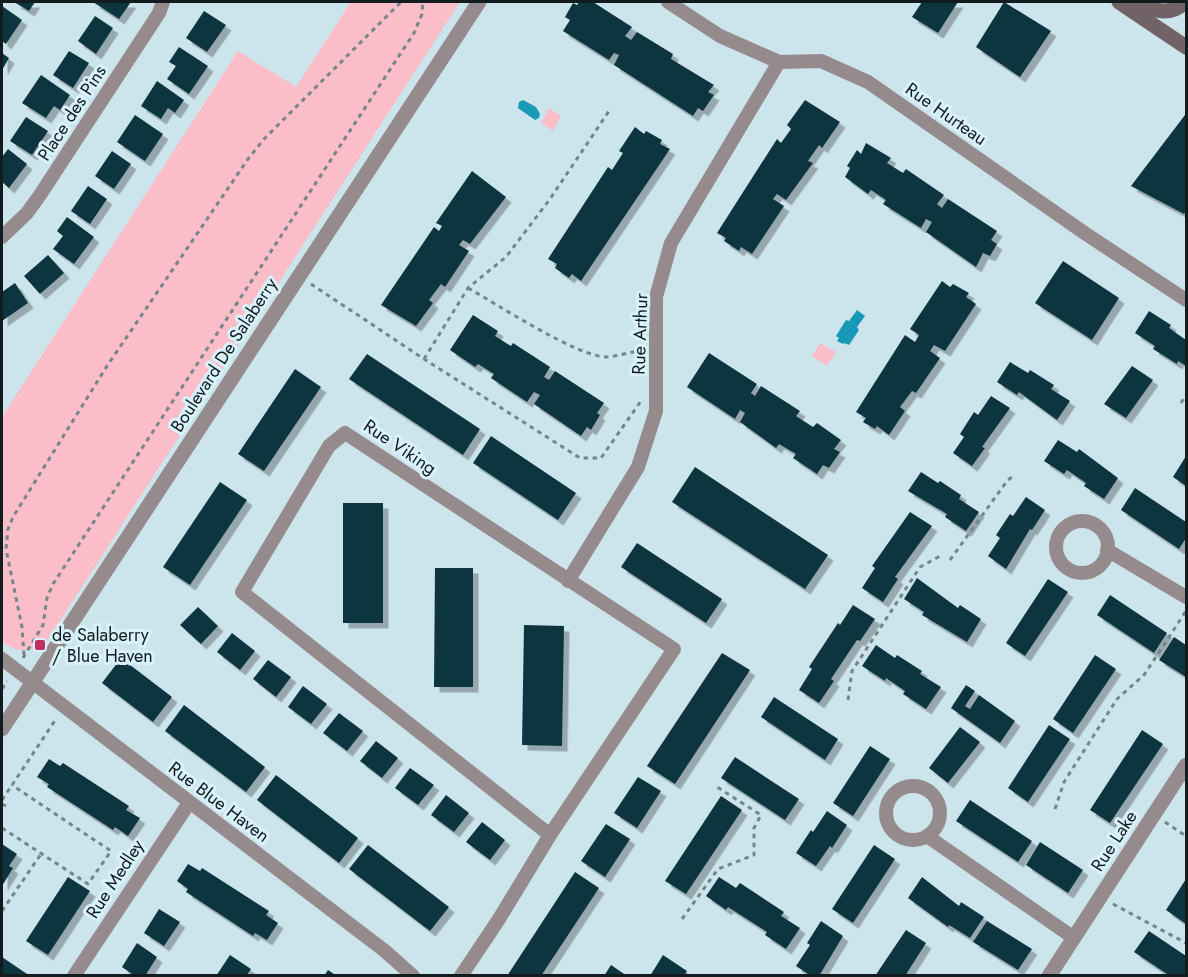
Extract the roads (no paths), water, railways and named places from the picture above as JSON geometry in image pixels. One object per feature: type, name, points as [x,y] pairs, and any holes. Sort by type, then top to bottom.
[{"type":"main road","points":[[1119,2],[1186,47]]},
{"type":"main road","points":[[1129,2],[1166,12],[1173,11],[1184,3]]},
{"type":"street","name":"Place des Pins","points":[[2,237],[19,221],[40,195],[159,13],[163,2]]},
{"type":"street","name":"Boulevard De Salaberry","points":[[2,729],[479,2]]},
{"type":"street","name":"Rue Hurteau","points":[[668,2],[720,36],[779,62],[827,63],[868,82],[1086,234],[1186,300]]},
{"type":"street","name":"Rue Arthur","points":[[568,581],[638,467],[656,411],[657,297],[671,243],[779,62]]},
{"type":"street","name":"Rue Viking","points":[[461,975],[550,835],[674,649],[345,433],[329,446],[242,592],[550,835]]},
{"type":"street","points":[[1107,550],[1186,597]]},
{"type":"street","name":"Rue Blue Haven","points":[[2,659],[385,951],[413,975]]},
{"type":"street","name":"Rue Lake","points":[[1048,975],[1186,765]]},
{"type":"street","points":[[927,836],[939,822],[939,804],[927,790],[919,786],[901,788],[889,801],[886,818],[894,833],[910,840],[927,836],[1074,938]]},
{"type":"street","name":"Rue Medley","points":[[74,975],[189,802]]},
{"type":"water","points":[[523,100],[536,107],[540,114],[539,118],[535,120],[518,108],[519,102]]},
{"type":"water","points":[[857,310],[865,316],[857,327],[859,330],[849,345],[837,341],[839,338],[836,336],[846,320],[849,321]]},
{"type":"place","name":"de Salaberry / Blue Haven","points":[[40,645]]}]
